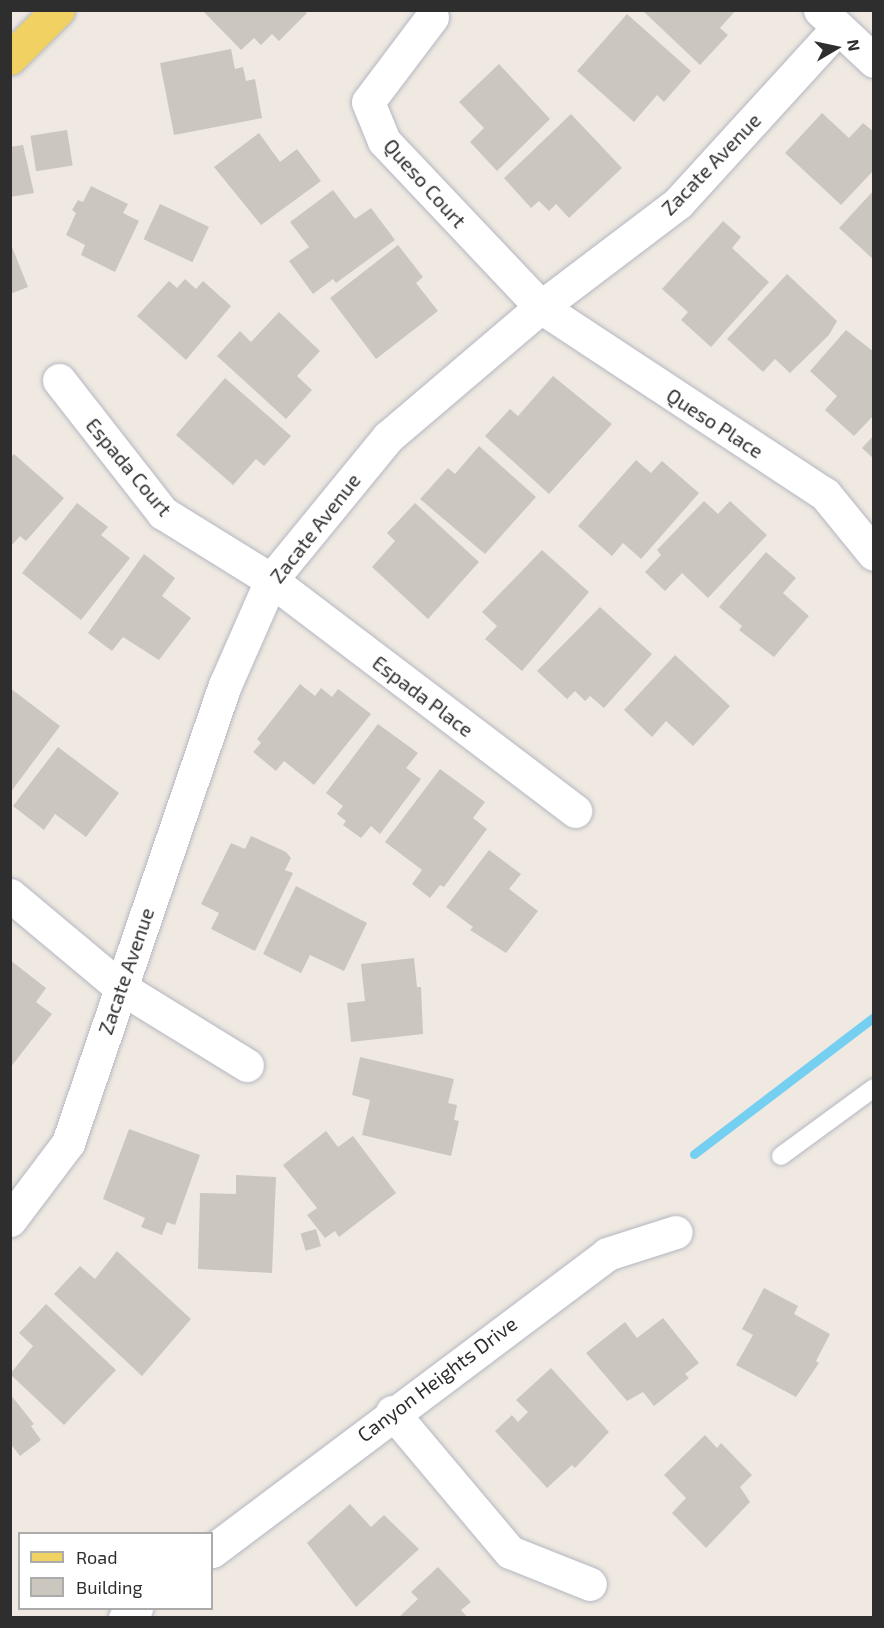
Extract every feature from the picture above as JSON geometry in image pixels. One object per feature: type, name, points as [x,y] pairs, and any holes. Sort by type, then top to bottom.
[{"type":"main road","points":[[10,58],[58,10]]},
{"type":"street","name":"Queso Court","points":[[432,17],[368,102],[384,141],[541,307]]},
{"type":"street","name":"Zacate Avenue","points":[[10,1220],[68,1143],[225,685],[271,580],[388,437],[541,307],[678,203],[829,19]]},
{"type":"street","points":[[829,19],[873,61]]},
{"type":"street","name":"Queso Place","points":[[541,307],[825,494],[873,554]]},
{"type":"street","name":"Espada Court","points":[[59,380],[163,513],[271,580]]},
{"type":"street","name":"Espada Place","points":[[271,580],[575,811]]},
{"type":"street","points":[[10,895],[120,987],[247,1065]]},
{"type":"street","name":"Canyon Heights Drive","points":[[213,1550],[392,1412],[607,1254],[676,1232]]},
{"type":"street","points":[[392,1412],[510,1552],[590,1584]]},
{"type":"lane","points":[[781,1156],[873,1088]]},
{"type":"building","points":[[202,10],[304,10],[307,13],[279,41],[272,34],[261,45],[254,38],[241,50]]},
{"type":"building","points":[[642,10],[736,10],[720,28],[728,35],[700,65]]},
{"type":"building","points":[[627,14],[691,71],[664,102],[657,95],[634,122],[577,71]]},
{"type":"building","points":[[231,49],[235,69],[243,67],[246,81],[255,79],[262,118],[174,135],[160,63]]},
{"type":"building","points":[[499,64],[550,119],[497,171],[470,142],[484,128],[459,102]]},
{"type":"building","points":[[822,113],[849,138],[863,123],[874,132],[874,170],[841,205],[785,153]]},
{"type":"building","points":[[571,114],[622,168],[569,218],[556,204],[549,211],[539,201],[531,208],[504,178]]},
{"type":"building","points":[[67,130],[73,166],[36,171],[30,136]]},
{"type":"building","points":[[259,133],[280,162],[297,149],[321,181],[261,225],[214,167]]},
{"type":"building","points":[[23,145],[34,193],[10,197],[10,147]]},
{"type":"building","points":[[91,186],[128,204],[123,213],[139,221],[115,272],[81,255],[85,245],[66,235],[76,213],[72,210],[78,200],[83,202]]},
{"type":"building","points":[[333,190],[355,219],[371,208],[395,240],[336,283],[333,279],[313,294],[289,261],[309,247],[290,222]]},
{"type":"building","points":[[874,190],[874,260],[839,228]]},
{"type":"building","points":[[160,204],[209,227],[192,262],[144,239]]},
{"type":"building","points":[[723,221],[741,237],[732,248],[769,282],[711,347],[681,320],[688,312],[662,289]]},
{"type":"building","points":[[10,242],[28,287],[10,294]]},
{"type":"building","points":[[398,245],[423,277],[416,283],[438,311],[376,359],[330,298]]},
{"type":"building","points":[[787,274],[837,321],[829,335],[790,373],[775,359],[763,372],[727,339]]},
{"type":"building","points":[[185,279],[196,289],[203,281],[231,306],[186,360],[137,316],[169,281],[177,288]]},
{"type":"building","points":[[279,312],[320,351],[297,376],[312,390],[286,419],[217,356],[240,331],[251,342]]},
{"type":"building","points":[[846,330],[874,352],[874,415],[854,436],[825,410],[837,396],[810,371]]},
{"type":"building","points":[[553,376],[612,424],[549,494],[485,436],[510,409],[518,416]]},
{"type":"building","points":[[225,378],[291,436],[264,466],[256,459],[233,485],[176,435]]},
{"type":"building","points":[[874,435],[874,459],[862,448]]},
{"type":"building","points":[[479,446],[536,497],[485,554],[420,499],[448,468],[455,474]]},
{"type":"building","points":[[14,454],[64,498],[26,541],[20,536],[12,545],[10,458]]},
{"type":"building","points":[[636,460],[651,473],[662,461],[699,493],[641,559],[623,543],[612,556],[578,526]]},
{"type":"building","points":[[704,501],[718,514],[730,501],[767,535],[708,598],[682,573],[665,591],[645,572],[661,555],[657,550]]},
{"type":"building","points":[[77,503],[108,527],[101,535],[130,558],[81,620],[22,573]]},
{"type":"building","points":[[415,503],[479,562],[428,619],[372,567],[395,541],[387,533]]},
{"type":"building","points":[[542,550],[589,592],[522,671],[485,639],[497,626],[482,612]]},
{"type":"building","points":[[766,552],[796,578],[783,593],[809,616],[774,657],[739,630],[742,626],[719,607]]},
{"type":"building","points":[[144,554],[175,578],[162,596],[191,618],[159,660],[123,637],[112,651],[88,633]]},
{"type":"building","points":[[600,607],[652,654],[604,708],[590,696],[585,701],[575,691],[567,699],[537,671]]},
{"type":"building","points":[[675,655],[730,706],[693,746],[666,721],[652,737],[624,710]]},
{"type":"building","points":[[300,684],[315,696],[321,688],[332,697],[338,689],[371,714],[314,785],[284,761],[276,771],[253,752],[261,743],[257,739]]},
{"type":"building","points":[[10,688],[60,726],[10,793]]},
{"type":"building","points":[[378,724],[418,753],[406,768],[421,779],[380,834],[371,826],[361,838],[343,825],[346,821],[337,814],[343,806],[326,793]]},
{"type":"building","points":[[58,747],[119,793],[86,837],[55,814],[44,830],[13,806]]},
{"type":"building","points":[[440,769],[485,802],[473,818],[487,829],[444,887],[440,885],[430,898],[412,884],[422,870],[385,842]]},
{"type":"building","points":[[251,836],[286,852],[291,858],[285,870],[293,873],[255,951],[211,929],[219,913],[201,904],[231,843],[245,849]]},
{"type":"building","points":[[489,850],[521,874],[509,889],[538,911],[506,953],[470,930],[473,927],[446,907]]},
{"type":"building","points":[[296,886],[367,923],[344,971],[310,955],[301,973],[263,954]]},
{"type":"building","points":[[414,958],[417,987],[421,987],[423,1034],[351,1042],[347,1003],[365,1001],[361,964]]},
{"type":"building","points":[[10,960],[46,988],[36,1002],[52,1014],[10,1068]]},
{"type":"building","points":[[360,1057],[454,1079],[448,1103],[457,1105],[454,1120],[459,1121],[451,1156],[362,1135],[370,1100],[352,1095]]},
{"type":"building","points":[[129,1129],[200,1155],[175,1225],[167,1222],[162,1235],[141,1227],[145,1218],[103,1199]]},
{"type":"building","points":[[326,1131],[338,1147],[353,1136],[396,1193],[339,1237],[335,1231],[325,1238],[307,1215],[317,1208],[283,1165]]},
{"type":"building","points":[[236,1175],[276,1177],[272,1273],[198,1269],[200,1193],[236,1194]]},
{"type":"building","points":[[316,1229],[321,1246],[306,1251],[301,1233]]},
{"type":"building","points":[[117,1251],[191,1319],[142,1376],[54,1294],[80,1266],[95,1279]]},
{"type":"building","points":[[764,1288],[798,1306],[794,1314],[830,1334],[816,1361],[819,1363],[796,1397],[736,1365],[753,1335],[742,1329]]},
{"type":"building","points":[[46,1304],[116,1370],[64,1425],[10,1374],[33,1346],[19,1333]]},
{"type":"building","points":[[663,1318],[699,1363],[685,1374],[689,1378],[654,1406],[643,1392],[627,1401],[586,1353],[625,1322],[637,1338]]},
{"type":"building","points":[[551,1368],[609,1432],[575,1468],[572,1465],[547,1488],[495,1431],[512,1415],[518,1422],[528,1412],[516,1400]]},
{"type":"building","points":[[10,1394],[34,1424],[31,1426],[41,1440],[20,1456],[10,1443]]},
{"type":"building","points":[[705,1435],[717,1448],[721,1443],[752,1475],[740,1487],[750,1502],[706,1548],[672,1513],[686,1498],[664,1475]]},
{"type":"building","points":[[350,1504],[371,1527],[384,1515],[419,1549],[356,1607],[307,1543]]},
{"type":"building","points":[[438,1567],[471,1602],[461,1610],[468,1618],[398,1618],[418,1599],[411,1592]]},
{"type":"waterway","points":[[694,1154],[874,1017]]}]
